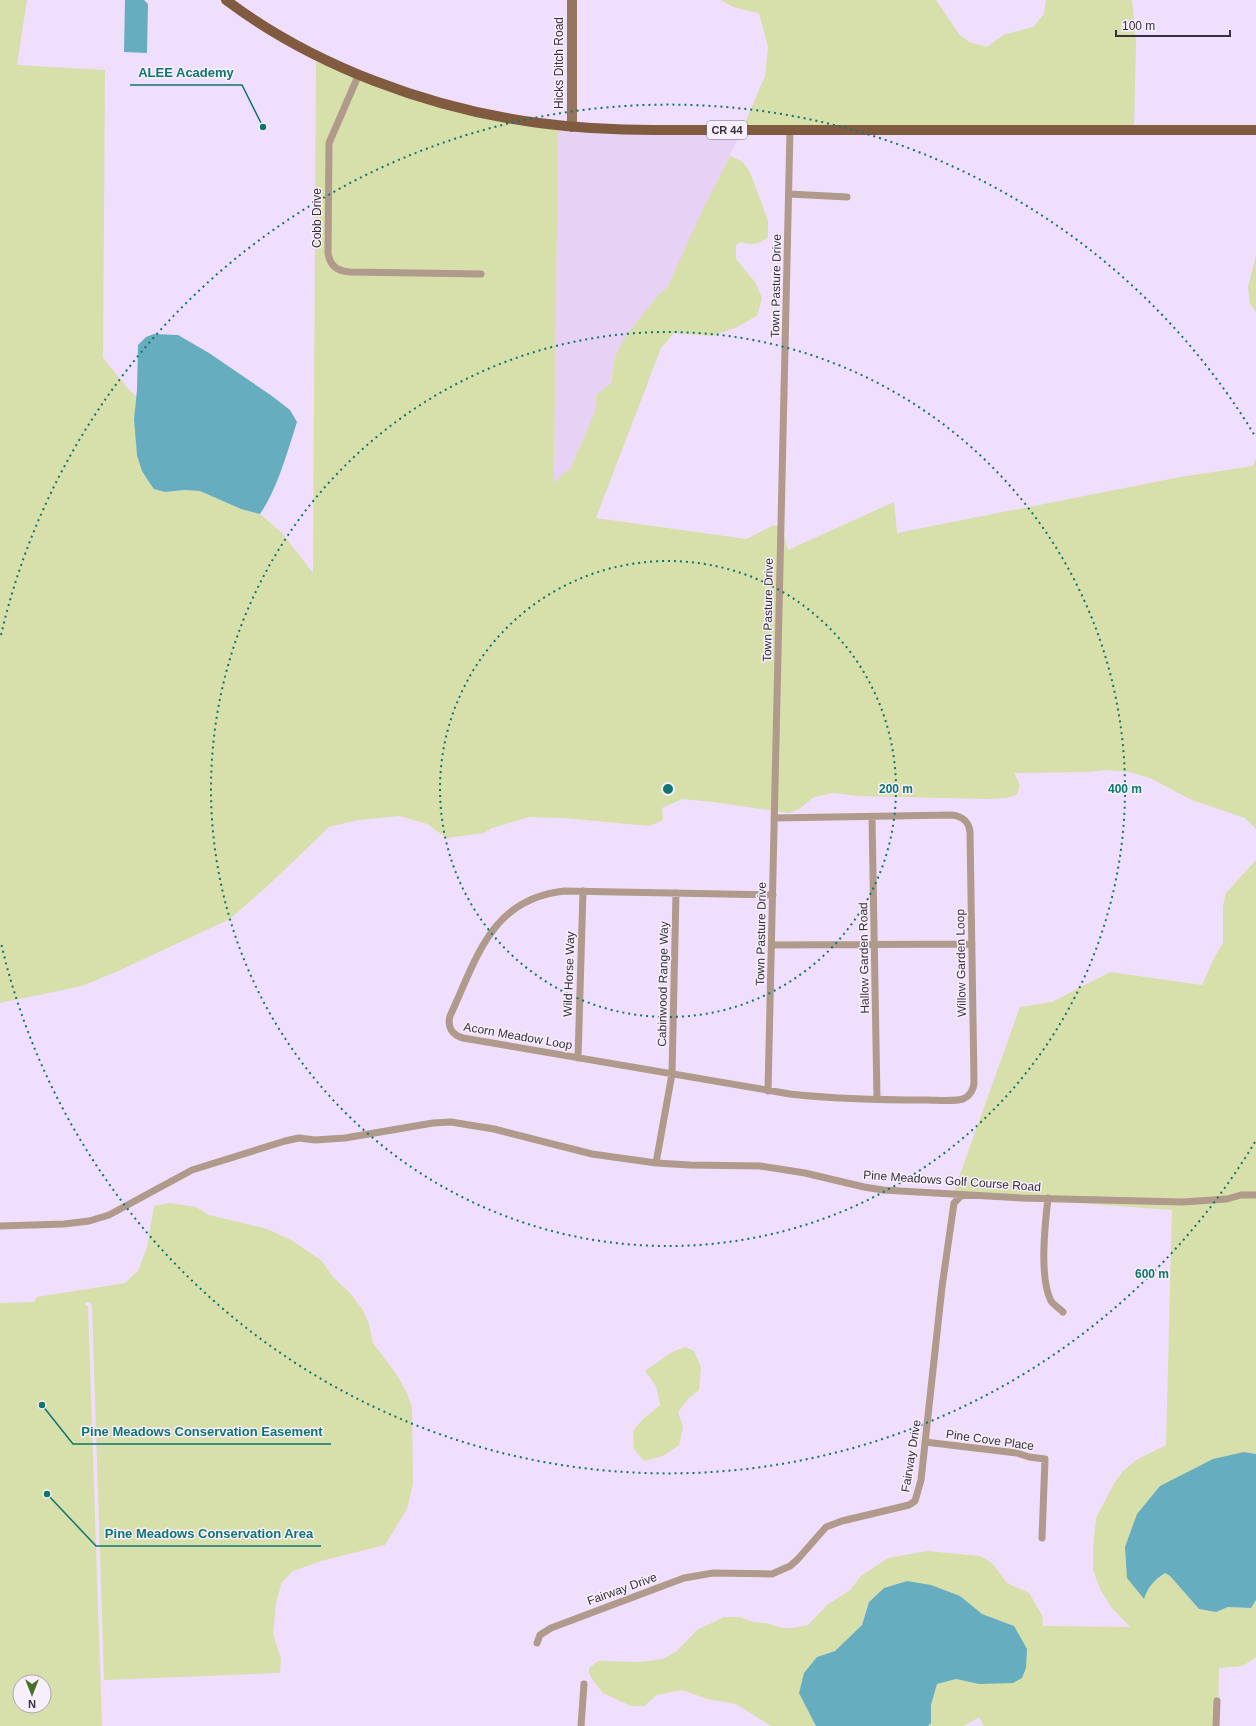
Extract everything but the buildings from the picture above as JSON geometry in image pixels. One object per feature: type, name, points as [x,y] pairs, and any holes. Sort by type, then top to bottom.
[{"type":"main road","name":"CR 44","points":[[226,0],[282,37],[359,74],[401,91],[453,106],[502,117],[572,127],[611,130],[1256,130]]},
{"type":"street","name":"Hicks Ditch Road","points":[[572,0],[572,127]]},
{"type":"street","name":"Cobb Drive","points":[[359,74],[329,143],[328,253],[331,263],[337,269],[350,272],[481,274]]},
{"type":"street","name":"Town Pasture Drive","points":[[768,1091],[790,130]]},
{"type":"street","points":[[789,194],[847,197]]},
{"type":"street","name":"Willow Garden Loop","points":[[768,1091],[826,1097],[957,1100],[965,1098],[971,1092],[974,1082],[970,832],[966,822],[960,817],[952,815],[774,818]]},
{"type":"street","name":"Hallow Garden Road","points":[[872,817],[877,1099]]},
{"type":"street","name":"Acorn Meadow Loop","points":[[768,1091],[460,1038],[452,1031],[449,1021],[486,940],[502,919],[515,908],[539,896],[556,892],[583,891],[773,895]]},
{"type":"street","name":"Wild Horse Way","points":[[578,1058],[583,891]]},
{"type":"street","name":"Cabinwood Range Way","points":[[656,1163],[672,1074],[676,893]]},
{"type":"street","points":[[772,945],[874,946],[972,944]]},
{"type":"street","name":"Pine Meadows Golf Course Road","points":[[0,1226],[64,1224],[89,1221],[109,1215],[192,1170],[285,1141],[299,1138],[314,1140],[344,1138],[433,1123],[451,1122],[494,1129],[592,1154],[656,1163],[760,1166],[805,1173],[870,1188],[962,1195],[969,1194],[1183,1202],[1227,1199],[1241,1195],[1256,1195]]},
{"type":"street","name":"Fairway Drive","points":[[537,1643],[540,1634],[551,1628],[684,1578],[701,1574],[761,1575],[781,1571],[797,1560],[826,1527],[842,1521],[908,1505],[915,1501],[920,1480],[925,1442],[942,1287],[954,1203],[962,1195]]},
{"type":"street","points":[[1048,1198],[1045,1225],[1046,1277],[1048,1294],[1052,1303],[1062,1312]]},
{"type":"street","name":"Pine Cove Place","points":[[925,1442],[1017,1453],[1045,1459],[1042,1538]]},
{"type":"street","points":[[581,1726],[584,1684]]},
{"type":"street","points":[[1216,1726],[1217,1701]]},
{"type":"shaded area","points":[[558,130],[740,134],[667,288],[660,293],[626,338],[616,354],[611,383],[596,395],[595,412],[571,467],[554,484]]},
{"type":"green space","points":[[0,0],[27,0],[17,65],[105,70],[103,358],[129,390],[136,396],[134,419],[142,471],[154,489],[165,492],[184,490],[200,491],[241,509],[260,514],[282,533],[313,573],[316,62],[328,65],[351,76],[558,130],[554,483],[571,467],[595,412],[596,395],[611,383],[614,362],[619,348],[642,315],[660,293],[667,288],[703,209],[730,156],[742,161],[750,172],[768,221],[768,237],[756,244],[742,242],[736,245],[736,259],[755,282],[762,298],[757,316],[737,327],[712,336],[674,333],[661,348],[596,518],[746,539],[774,525],[782,528],[788,550],[894,502],[897,533],[1180,477],[1253,466],[1256,458],[1256,829],[1245,818],[1192,800],[1150,778],[1129,772],[1106,770],[1088,772],[1014,773],[1018,781],[1019,789],[1016,795],[1007,798],[988,799],[857,796],[834,793],[814,797],[799,809],[789,813],[682,799],[662,808],[663,820],[650,826],[563,818],[529,817],[492,828],[484,833],[447,838],[427,824],[400,816],[358,820],[329,827],[275,879],[230,919],[82,986],[0,1003]]},
{"type":"green space","points":[[721,0],[936,0],[959,34],[969,42],[987,47],[1003,35],[1033,27],[1044,14],[1046,0],[1132,0],[1136,42],[1134,126],[744,125],[765,76],[768,47],[759,13],[733,7]]},
{"type":"green space","points":[[1256,255],[1256,312],[1250,304],[1248,287]]},
{"type":"green space","points":[[1256,860],[1256,1454],[1244,1452],[1160,1486],[1143,1599],[1152,1584],[1165,1573],[1170,1576],[1199,1609],[1216,1612],[1228,1607],[1251,1608],[1256,1600],[1256,1657],[1243,1666],[1219,1668],[1218,1726],[984,1726],[979,1717],[964,1726],[928,1726],[931,1723],[931,1705],[937,1684],[956,1679],[979,1684],[1014,1626],[981,1614],[960,1596],[907,1581],[884,1588],[869,1602],[862,1625],[835,1651],[817,1657],[809,1711],[816,1726],[771,1726],[736,1704],[707,1699],[682,1690],[657,1695],[644,1706],[631,1706],[603,1693],[589,1673],[589,1668],[598,1661],[640,1662],[663,1659],[677,1651],[697,1630],[724,1617],[740,1617],[753,1622],[766,1623],[782,1628],[793,1628],[808,1625],[827,1605],[850,1590],[861,1576],[888,1558],[927,1551],[980,1556],[992,1563],[1007,1583],[1029,1593],[1042,1615],[1043,1626],[1130,1627],[1111,1607],[1100,1589],[1093,1570],[1093,1549],[1096,1518],[1115,1482],[1123,1471],[1136,1460],[1166,1445],[1172,1210],[953,1194],[1020,1007],[1052,1002],[1110,972],[1202,985],[1214,958],[1223,943],[1223,906],[1226,893]]},
{"type":"green space","points":[[170,1203],[196,1207],[209,1215],[267,1229],[291,1240],[322,1261],[332,1276],[350,1293],[363,1310],[369,1324],[373,1343],[397,1375],[407,1393],[412,1407],[413,1484],[407,1509],[385,1545],[321,1561],[293,1571],[282,1582],[276,1603],[273,1634],[281,1658],[280,1673],[104,1680],[92,1305],[90,1302],[85,1302],[85,1306],[88,1306],[102,1726],[0,1726],[0,1303],[34,1302],[37,1297],[125,1283],[138,1271],[147,1247],[154,1206]]},
{"type":"green space","points":[[685,1347],[694,1351],[701,1367],[699,1390],[689,1398],[678,1412],[683,1427],[679,1445],[663,1456],[644,1461],[634,1449],[633,1431],[642,1420],[660,1405],[656,1386],[645,1371],[672,1352]]},
{"type":"water","points":[[125,0],[144,0],[148,4],[147,53],[124,52]]},
{"type":"water","points":[[154,334],[178,335],[209,353],[290,410],[297,422],[277,482],[260,514],[241,509],[200,491],[184,490],[165,492],[154,489],[142,471],[137,455],[134,419],[137,390],[138,345],[146,337]]},
{"type":"water","points":[[1244,1452],[1256,1454],[1256,1600],[1251,1608],[1228,1607],[1216,1612],[1199,1609],[1170,1576],[1165,1573],[1152,1584],[1144,1599],[1127,1578],[1125,1547],[1137,1514],[1160,1486],[1213,1459]]},
{"type":"water","points":[[907,1581],[931,1585],[960,1596],[982,1614],[1014,1626],[1027,1649],[1026,1668],[1022,1678],[1013,1683],[979,1684],[956,1679],[937,1684],[931,1705],[931,1723],[928,1726],[816,1726],[799,1693],[804,1673],[817,1657],[835,1651],[862,1625],[869,1602],[884,1588]]},
{"type":"place","name":"ALEE Academy","points":[[263,127]]},
{"type":"place","name":"Pine Meadows Conservation Easement","points":[[42,1405]]},
{"type":"place","name":"Pine Meadows Conservation Area","points":[[47,1494]]}]
